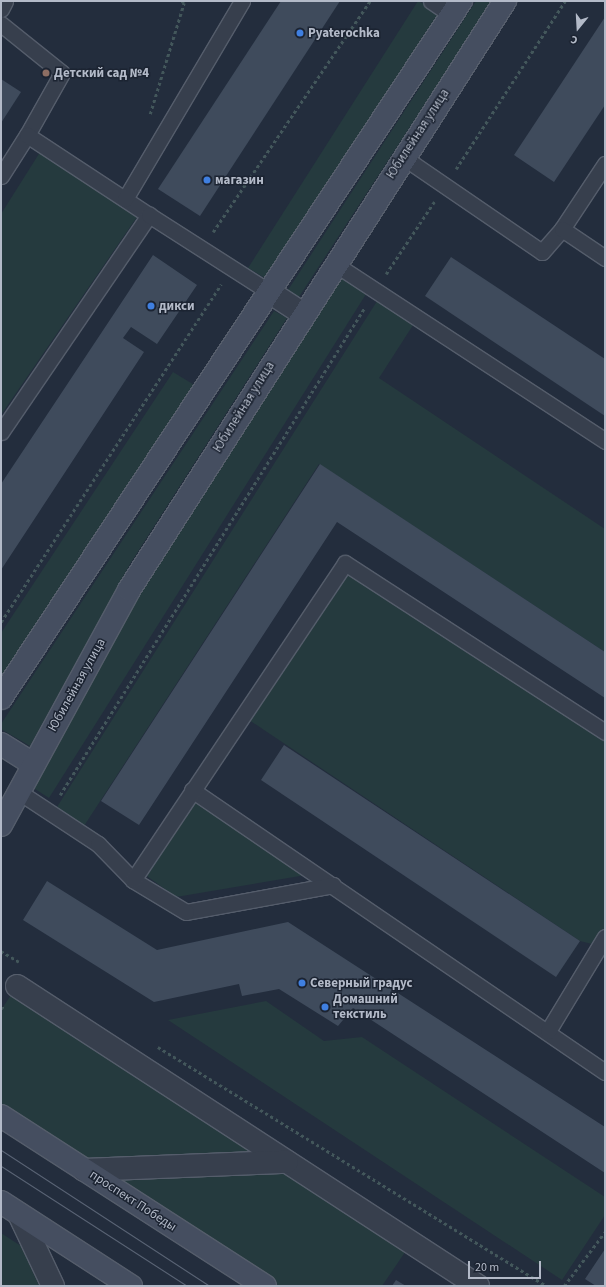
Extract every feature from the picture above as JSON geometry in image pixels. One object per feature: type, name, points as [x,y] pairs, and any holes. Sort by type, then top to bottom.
[{"type":"street","name":"Юбилейная улица","points":[[1,825],[129,590],[402,157],[505,1]]},
{"type":"street","points":[[1,698],[271,293],[457,8]]},
{"type":"street","points":[[271,293],[303,314]]},
{"type":"street","points":[[1,744],[33,764]]},
{"type":"street","points":[[17,986],[478,1286]]},
{"type":"street","name":"проспект Победы","points":[[1,1116],[265,1286]]},
{"type":"street","points":[[84,1170],[287,1162]]},
{"type":"street","points":[[10,1208],[53,1286]]},
{"type":"street","points":[[10,1208],[131,1286]]},
{"type":"lane","points":[[1,9],[5,1]]},
{"type":"lane","points":[[125,199],[242,1]]},
{"type":"lane","points":[[431,1],[457,8]]},
{"type":"lane","points":[[1,24],[62,73],[27,135],[1,176]]},
{"type":"lane","points":[[27,135],[271,293]]},
{"type":"lane","points":[[402,157],[542,252],[562,229],[605,164]]},
{"type":"lane","points":[[1,432],[149,215]]},
{"type":"lane","points":[[562,229],[605,258]]},
{"type":"lane","points":[[335,264],[605,441]]},
{"type":"lane","points":[[133,880],[345,563],[605,732]]},
{"type":"lane","points":[[192,790],[548,1031],[605,1072]]},
{"type":"lane","points":[[19,792],[98,844],[133,880],[186,912],[332,885]]},
{"type":"lane","points":[[548,1031],[605,937]]},
{"type":"path","points":[[148,123],[184,3],[181,1]]},
{"type":"path","points":[[202,248],[370,1]]},
{"type":"path","points":[[49,812],[376,291],[565,1]]},
{"type":"path","points":[[1,622],[232,267]]},
{"type":"path","points":[[1,951],[21,963]]},
{"type":"path","points":[[156,1046],[546,1286]]},
{"type":"path","points":[[564,1286],[605,1232]]},
{"type":"green space","points":[[418,1],[439,12],[265,278],[248,268]]},
{"type":"green space","points":[[476,1],[492,1],[299,297],[288,290]]},
{"type":"green space","points":[[42,149],[139,214],[1,415],[1,214]]},
{"type":"green space","points":[[340,272],[368,291],[49,798],[32,787],[137,595]]},
{"type":"green space","points":[[379,298],[415,322],[379,378],[605,529],[605,652],[319,464],[84,826],[57,807]]},
{"type":"green space","points":[[274,311],[287,318],[130,564],[30,746],[1,729],[1,724]]},
{"type":"green space","points":[[173,372],[196,386],[1,678],[1,633]]},
{"type":"green space","points":[[347,570],[605,737],[605,929],[596,945],[580,941],[246,718]]},
{"type":"green space","points":[[192,801],[306,875],[176,897],[144,874]]},
{"type":"green space","points":[[17,986],[412,1242],[382,1286],[265,1286],[1,1116],[1,1010]]},
{"type":"green space","points":[[266,1001],[324,1041],[362,1037],[605,1197],[605,1215],[562,1280],[168,1020]]},
{"type":"green space","points":[[1,1233],[21,1246],[39,1286],[1,1286]]},
{"type":"building","points":[[281,1],[340,1],[200,216],[158,189]]},
{"type":"building","points":[[605,17],[605,105],[554,182],[514,155]]},
{"type":"building","points":[[1,79],[21,92],[1,123]]},
{"type":"building","points":[[153,255],[197,285],[157,344],[131,327],[123,338],[144,352],[1,570],[1,484]]},
{"type":"building","points":[[451,257],[605,359],[605,416],[425,296]]},
{"type":"building","points":[[320,464],[605,652],[605,698],[337,522],[139,825],[101,801]]},
{"type":"building","points":[[284,745],[580,941],[556,977],[261,780]]},
{"type":"building","points":[[47,881],[157,950],[288,922],[605,1127],[605,1173],[353,1008],[338,1026],[279,989],[242,996],[239,984],[154,1002],[23,920]]},
{"type":"building","points":[[605,1249],[605,1286],[596,1286],[585,1279]]},
{"type":"building","points":[[396,1280],[406,1286],[392,1286]]},
{"type":"tram line","points":[[1,1150],[210,1286]]},
{"type":"tram line","points":[[1,1166],[187,1286]]},
{"type":"place","name":"Pyaterochka","points":[[300,33]]},
{"type":"place","name":"Детский сад №4","points":[[46,73]]},
{"type":"place","name":"магазин","points":[[207,180]]},
{"type":"place","name":"дикси","points":[[151,306]]},
{"type":"place","name":"Северный градус","points":[[302,983]]},
{"type":"place","name":"Домашний текстиль","points":[[325,1007]]}]
